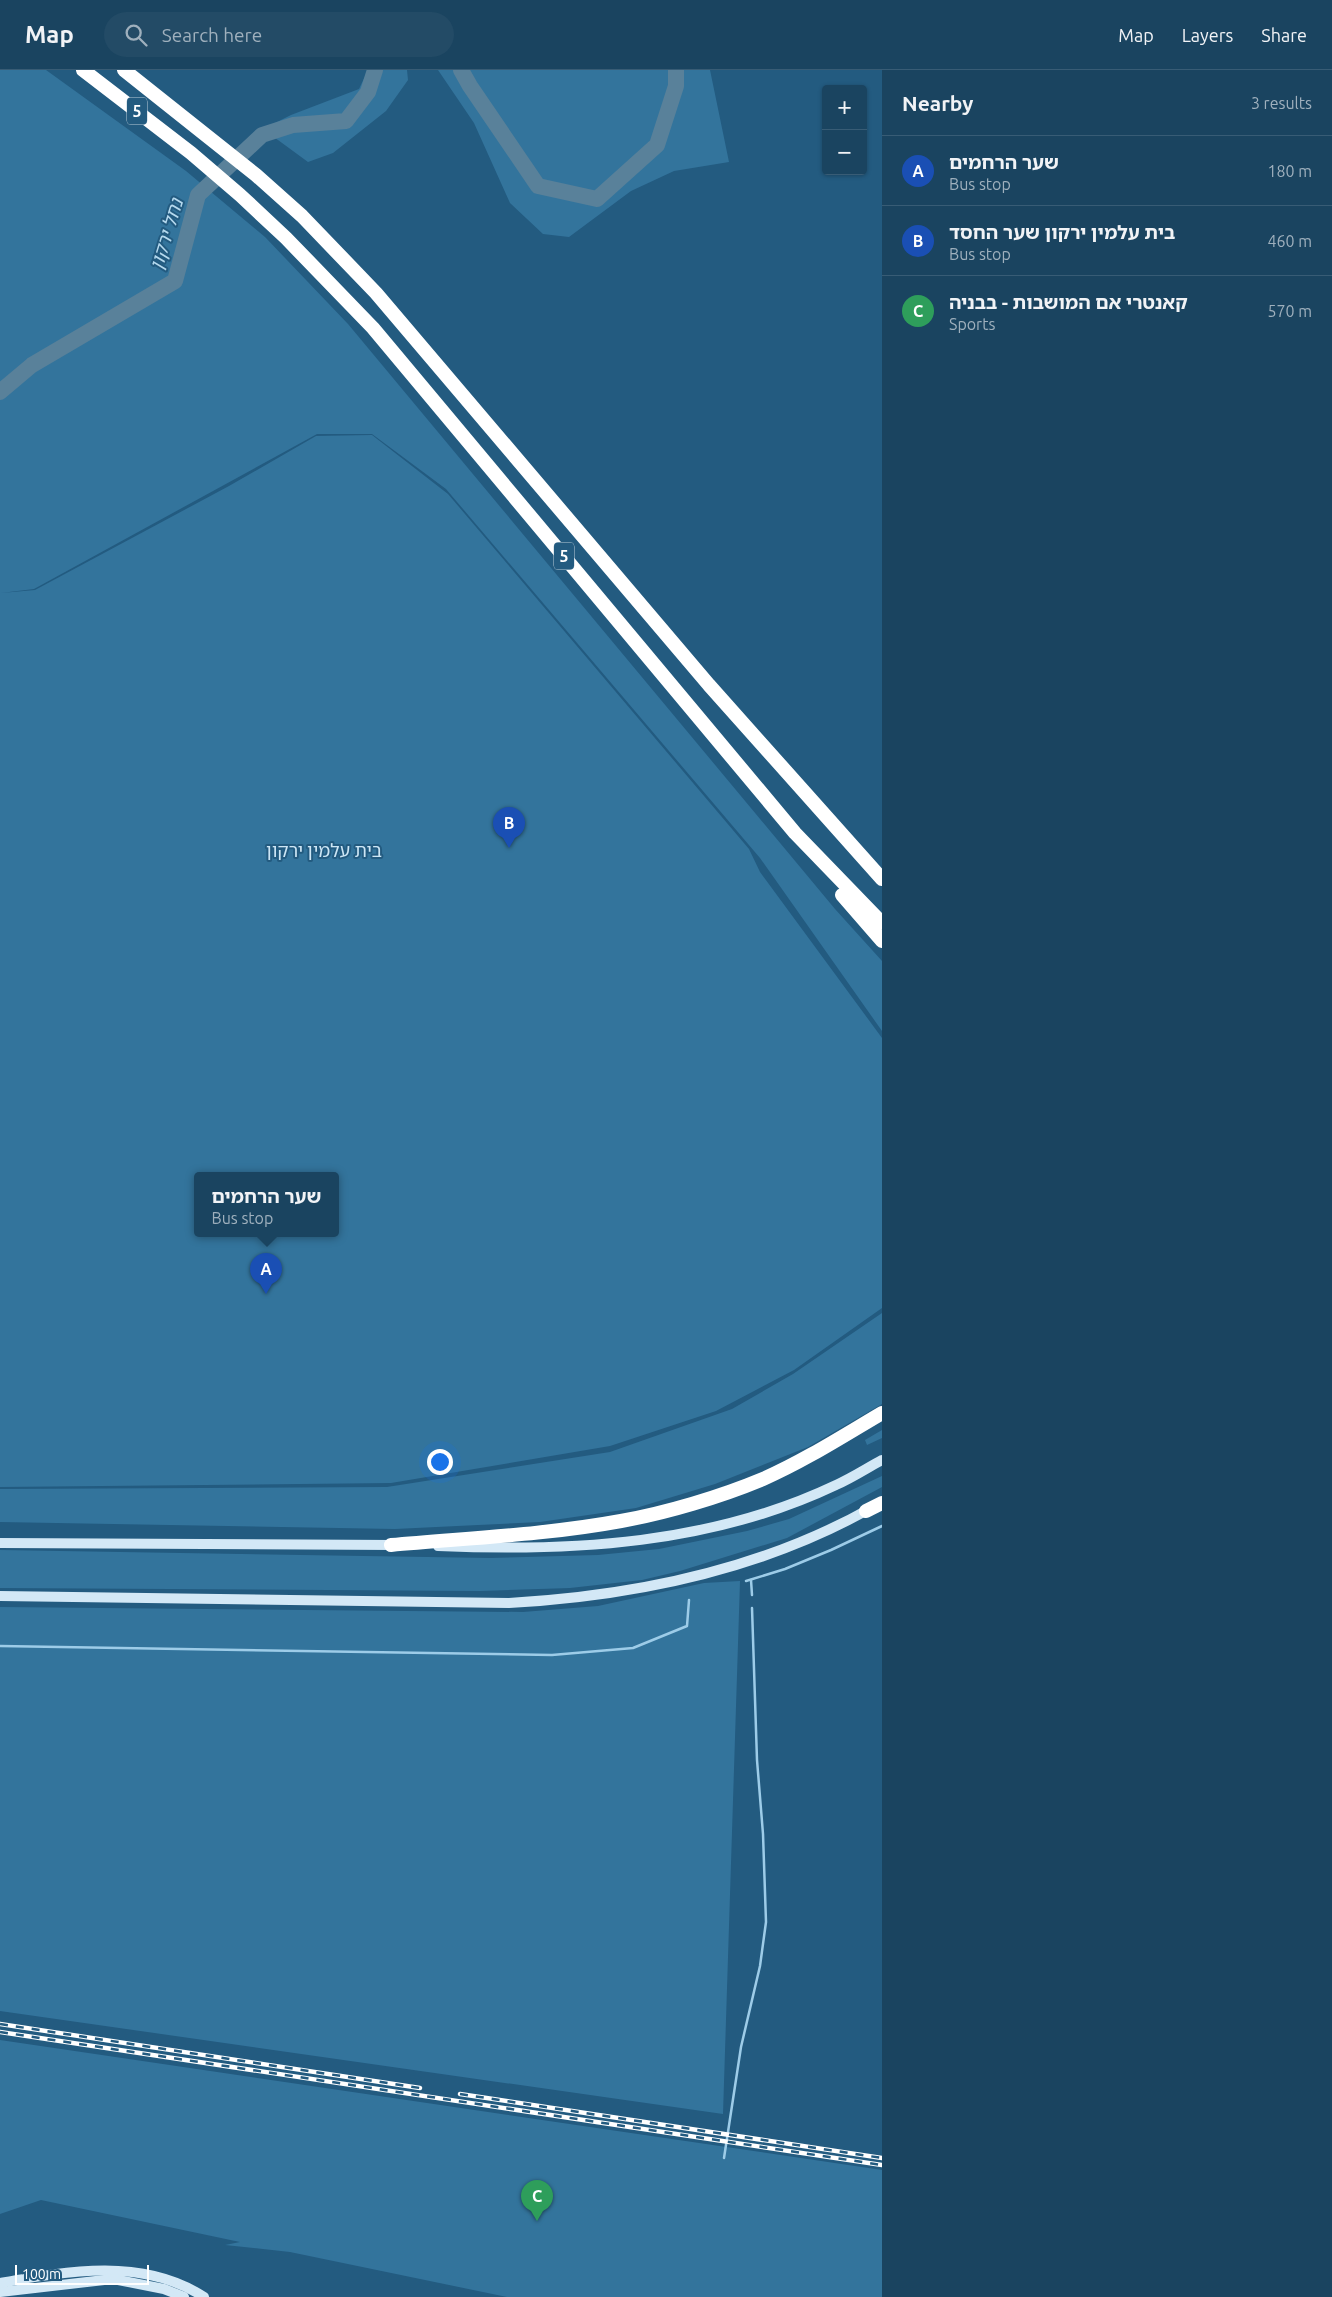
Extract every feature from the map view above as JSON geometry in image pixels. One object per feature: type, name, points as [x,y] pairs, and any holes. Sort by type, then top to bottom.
[{"type":"highway","name":"5","points":[[83,70],[191,153],[240,195],[286,238],[373,328],[795,833],[882,923]]},
{"type":"highway","name":"5","points":[[124,70],[207,135],[302,216],[376,293],[709,685],[882,879]]},
{"type":"highway","points":[[795,833],[840,892],[882,941]]},
{"type":"highway","points":[[391,1545],[591,1526],[641,1517],[719,1495],[764,1478],[815,1453],[882,1413]]},
{"type":"highway","points":[[866,1511],[882,1502]]},
{"type":"main road","points":[[0,1543],[561,1548],[598,1545],[672,1535],[725,1524],[811,1496],[837,1485],[882,1460]]},
{"type":"main road","points":[[0,1596],[489,1603],[562,1600],[643,1589],[736,1565],[815,1535],[866,1511]]},
{"type":"main road","points":[[0,2283],[108,2269],[161,2277],[204,2297]]},
{"type":"main road","points":[[0,2292],[113,2279],[164,2289],[184,2297]]},
{"type":"green space","name":"בית עלמין ירקון","points":[[0,70],[46,70],[186,171],[265,237],[348,324],[835,909],[882,961],[882,1031],[760,858],[446,489],[372,434],[317,434],[34,589],[1,593],[35,590],[229,486],[316,436],[372,435],[448,494],[749,849],[760,872],[882,1038],[882,1308],[794,1370],[716,1411],[610,1446],[391,1483],[0,1487]]},
{"type":"green space","points":[[368,70],[407,70],[408,80],[386,111],[333,153],[308,162],[263,129],[291,115],[359,89]]},
{"type":"green space","points":[[438,70],[710,70],[729,162],[674,171],[631,191],[569,237],[543,234],[510,203],[474,123]]},
{"type":"green space","points":[[882,1313],[882,1404],[808,1447],[715,1484],[636,1508],[540,1522],[395,1529],[0,1522],[0,1489],[387,1487],[610,1452],[732,1409],[793,1374]]},
{"type":"green space","points":[[882,1430],[882,1438],[867,1445],[865,1440]]},
{"type":"green space","points":[[882,1476],[882,1487],[787,1538],[680,1571],[642,1580],[570,1588],[480,1591],[0,1588],[0,1550],[490,1558],[598,1555],[659,1549],[747,1531],[789,1519]]},
{"type":"green space","points":[[740,1581],[723,2114],[0,2011],[0,1607],[523,1612],[598,1606],[704,1583]]},
{"type":"green space","points":[[0,2040],[882,2170],[882,2297],[507,2297],[290,2252],[225,2245],[240,2242],[41,2200],[0,2214]]},
{"type":"waterway","name":"נחל ירקון","points":[[0,392],[32,365],[175,281],[198,195],[262,135],[293,125],[346,121],[368,92],[375,70]]},
{"type":"waterway","name":"נחל ירקון","points":[[461,70],[538,186],[597,199],[657,145],[676,86],[676,70]]},
{"type":"waterway","points":[[746,1581],[785,1569],[882,1526]]},
{"type":"waterway","points":[[751,1580],[752,1595]]},
{"type":"waterway","points":[[0,1646],[552,1655],[633,1648],[687,1626],[689,1600]]},
{"type":"waterway","points":[[724,2158],[741,2047],[760,1966],[766,1922],[763,1834],[757,1760],[752,1608]]},
{"type":"railway","points":[[0,2024],[420,2088]]},
{"type":"railway","points":[[0,2032],[882,2165]]},
{"type":"railway","points":[[460,2094],[882,2158]]},
{"type":"place","name":"בית עלמין ירקון שער החסד","points":[[509,848]]},
{"type":"place","name":"שער הרחמים","points":[[266,1294]]},
{"type":"place","name":"קאנטרי אם המושבות - בבניה","points":[[537,2221]]}]
